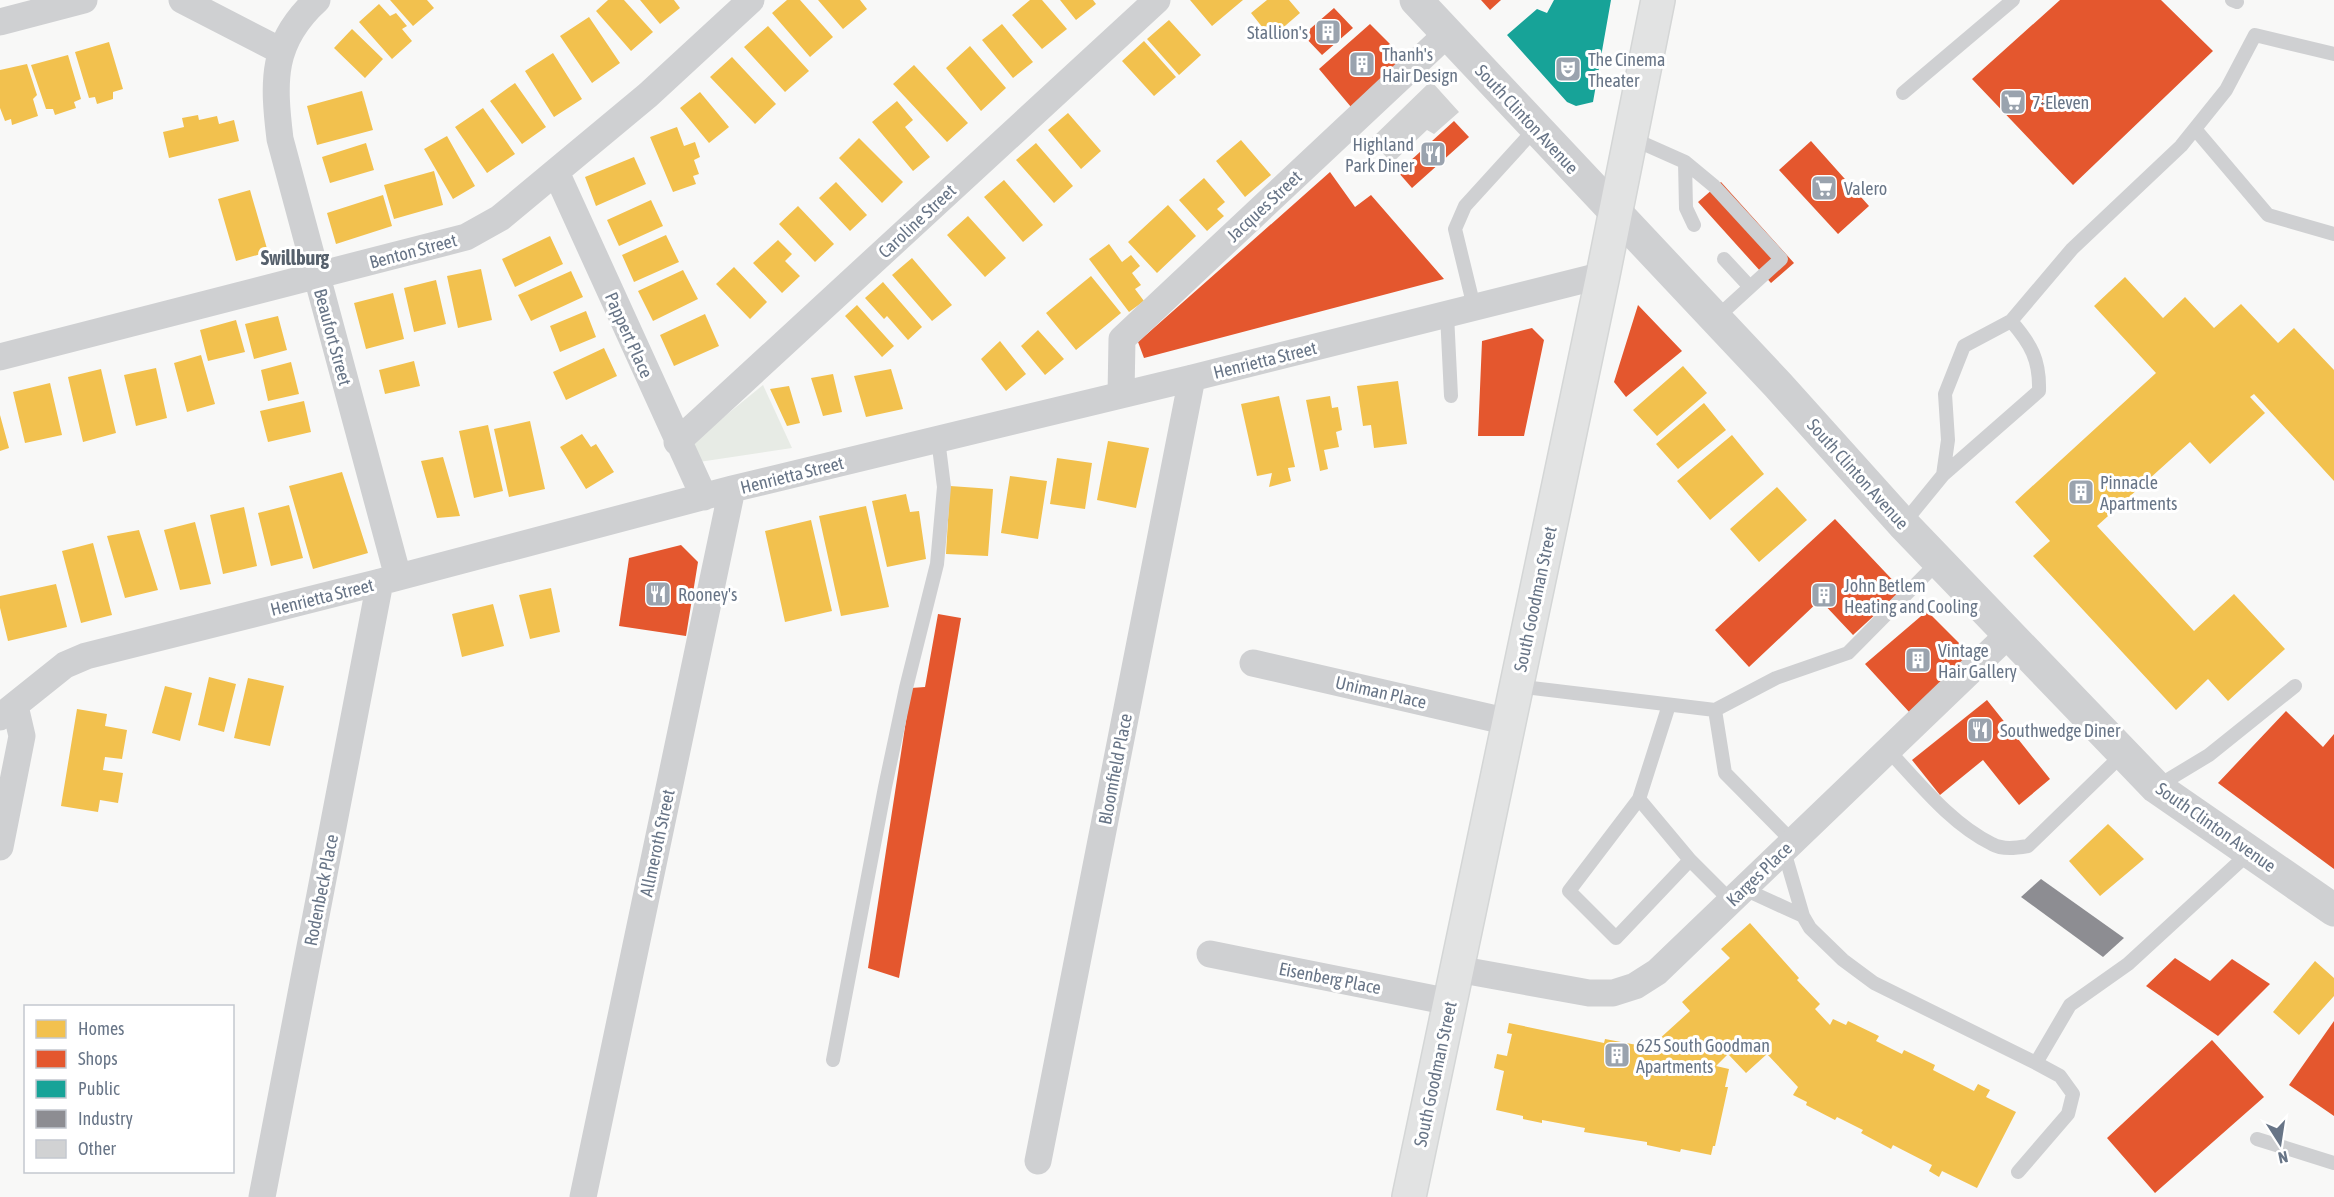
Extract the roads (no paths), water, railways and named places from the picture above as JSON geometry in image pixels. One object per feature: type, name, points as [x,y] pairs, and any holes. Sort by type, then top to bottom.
[{"type":"main road","name":"South Goodman Street","points":[[1409,1197],[1616,213],[1658,0]]},
{"type":"street","points":[[0,21],[84,0]]},
{"type":"street","points":[[182,0],[281,51]]},
{"type":"street","name":"Beaufort Street","points":[[317,0],[296,22],[281,51],[275,97],[280,139],[317,277],[389,580]]},
{"type":"street","name":"Benton Street","points":[[0,357],[466,237],[500,218],[556,172],[648,95],[751,0]]},
{"type":"street","name":"Caroline Street","points":[[677,442],[1156,0]]},
{"type":"street","name":"South Clinton Avenue","points":[[1416,0],[1716,319],[1903,524],[2156,787],[2334,910]]},
{"type":"street","name":"Jacques Street","points":[[1121,394],[1122,339],[1447,34]]},
{"type":"street","name":"Pappert Place","points":[[556,172],[704,497]]},
{"type":"street","name":"Henrietta Street","points":[[8,711],[65,665],[86,656],[389,580],[732,489],[1192,378],[1603,275]]},
{"type":"street","name":"Bloomfield Place","points":[[1038,1161],[1192,378]]},
{"type":"street","name":"Allmeroth Street","points":[[583,1197],[732,489]]},
{"type":"street","name":"Rodenbeck Place","points":[[262,1197],[389,580]]},
{"type":"street","name":"Karges Place","points":[[1457,969],[1589,993],[1612,993],[1635,986],[1657,972],[2010,633]]},
{"type":"street","name":"Uniman Place","points":[[1253,663],[1509,722]]},
{"type":"street","points":[[0,847],[22,736],[8,711]]},
{"type":"street","name":"Eisenberg Place","points":[[1210,954],[1450,1002]]},
{"type":"lane","points":[[1903,93],[2013,0]]},
{"type":"lane","points":[[1943,475],[1948,440],[1945,394],[1964,346],[2011,321],[2072,249],[2181,146],[2226,90],[2254,35],[2334,54]]},
{"type":"lane","points":[[1474,307],[1455,229],[1466,206],[1536,128]]},
{"type":"lane","points":[[2195,129],[2268,215],[2334,234]]},
{"type":"lane","points":[[1631,138],[1685,162],[1714,186],[1781,260],[1716,319]]},
{"type":"lane","points":[[1685,162],[1686,208],[1694,225]]},
{"type":"lane","points":[[1724,259],[1750,287]]},
{"type":"lane","points":[[1447,314],[1451,396]]},
{"type":"lane","points":[[1903,524],[1943,475],[2039,391],[2039,371],[2027,339],[2011,321]]},
{"type":"lane","points":[[833,1060],[885,787],[906,688],[937,564],[944,487],[938,439]]},
{"type":"lane","points":[[1516,686],[1714,710],[1776,678],[1848,652],[1939,561]]},
{"type":"lane","points":[[2156,787],[2209,755],[2295,686]]},
{"type":"lane","points":[[1669,705],[1639,799],[1569,891],[1616,938],[1690,861]]},
{"type":"lane","points":[[1714,710],[1725,773],[1788,846],[1803,916],[1810,928],[1842,960],[1874,983],[2060,1076],[2073,1094],[2068,1114],[2018,1172]]},
{"type":"lane","points":[[1888,750],[1953,817],[1993,845],[2014,849],[2028,846],[2124,753]]},
{"type":"lane","points":[[1639,799],[1690,861],[1737,895],[1803,916]]},
{"type":"lane","points":[[2036,1063],[2070,1005],[2128,964],[2250,852]]},
{"type":"lane","points":[[2257,1139],[2334,1163]]},
{"type":"place","name":"Stallion's","points":[[1328,32]]},
{"type":"place","name":"Thanh's Hair Design","points":[[1362,64]]},
{"type":"place","name":"The Cinema Theater","points":[[1568,69]]},
{"type":"place","name":"7-Eleven","points":[[2013,102]]},
{"type":"place","name":"Highland Park Diner","points":[[1433,154]]},
{"type":"place","name":"Valero","points":[[1824,188]]},
{"type":"place","name":"Pinnacle Apartments","points":[[2081,492]]},
{"type":"place","name":"Rooney's","points":[[658,594]]},
{"type":"place","name":"John Betlem Heating and Cooling","points":[[1824,595]]},
{"type":"place","name":"Vintage Hair Gallery","points":[[1918,660]]},
{"type":"place","name":"Southwedge Diner","points":[[1980,730]]},
{"type":"place","name":"625 South Goodman Apartments","points":[[1617,1055]]},
{"type":"district","name":"Swillburg","points":[[295,257]]}]
